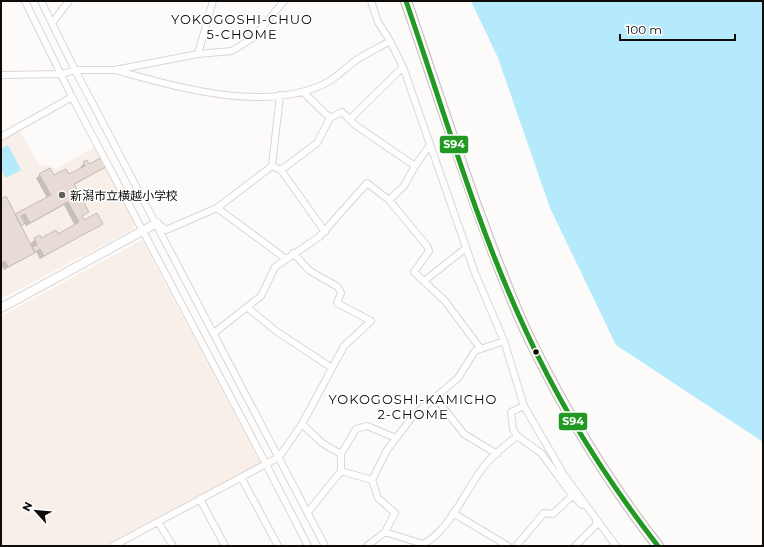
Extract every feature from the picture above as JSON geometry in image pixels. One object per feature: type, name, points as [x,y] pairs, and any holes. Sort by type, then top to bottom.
[{"type":"main road","points":[[406,1],[492,250],[520,320],[575,425],[609,480],[658,546]]},
{"type":"street","points":[[25,1],[72,97],[308,546]]},
{"type":"street","points":[[41,1],[75,70],[157,223],[325,546]]},
{"type":"street","points":[[52,23],[69,1]]},
{"type":"street","points":[[198,54],[213,1]]},
{"type":"street","points":[[1,76],[62,74],[75,70],[115,70],[198,54],[232,51],[254,37],[284,1]]},
{"type":"street","points":[[371,1],[378,22],[390,41],[403,67],[475,274],[504,341],[524,406],[574,494]]},
{"type":"street","points":[[115,70],[185,89],[245,96],[280,95],[303,92],[326,84],[358,59],[390,41]]},
{"type":"street","points":[[350,119],[370,97],[403,67]]},
{"type":"street","points":[[303,92],[330,118]]},
{"type":"street","points":[[157,223],[166,230],[217,208],[272,166],[280,95]]},
{"type":"street","points":[[1,137],[72,97]]},
{"type":"street","points":[[281,170],[317,143],[330,118],[342,112],[355,124],[415,166]]},
{"type":"street","points":[[389,200],[404,186],[415,166],[430,145]]},
{"type":"street","points":[[272,166],[281,170],[325,232]]},
{"type":"street","points":[[214,333],[248,308],[261,296],[275,267],[325,232],[367,183],[389,200],[427,246],[429,251],[414,272],[445,301],[480,348]]},
{"type":"street","points":[[217,208],[286,258]]},
{"type":"street","points":[[1,308],[157,223]]},
{"type":"street","points":[[424,281],[466,248]]},
{"type":"street","points":[[116,545],[279,457],[302,424],[344,346],[371,321],[337,303],[341,293],[338,287],[310,271],[293,253]]},
{"type":"street","points":[[248,308],[276,331],[332,368]]},
{"type":"street","points":[[367,546],[385,532],[395,513],[378,498],[372,480],[380,461],[413,416],[458,378],[470,358],[480,348],[504,341]]},
{"type":"street","points":[[435,397],[464,434],[497,454]]},
{"type":"street","points":[[524,406],[511,412],[512,429],[517,436],[541,453],[616,546]]},
{"type":"street","points":[[302,424],[322,443],[342,454]]},
{"type":"street","points":[[308,512],[341,470],[342,454],[356,429],[367,426],[396,438]]},
{"type":"street","points":[[385,532],[423,544],[432,540],[453,513],[485,466],[517,436]]},
{"type":"street","points":[[341,470],[372,480]]},
{"type":"street","points":[[242,477],[278,546]]},
{"type":"street","points":[[516,546],[544,513],[553,514],[574,494]]},
{"type":"street","points":[[200,499],[225,546]]},
{"type":"street","points":[[453,513],[508,546]]},
{"type":"street","points":[[158,522],[173,546]]},
{"type":"street","points":[[574,546],[598,523]]},
{"type":"shaded area","name":"新潟市立横越小学校","points":[[19,130],[40,166],[48,165],[56,169],[96,146],[137,222],[132,230],[1,299],[1,140]]},
{"type":"shaded area","points":[[142,240],[261,464],[107,546],[1,546],[1,316]]},
{"type":"water","points":[[471,1],[763,1],[763,442],[616,345],[550,208],[498,58]]},
{"type":"water","points":[[8,145],[21,170],[6,178],[1,169],[1,149]]},
{"type":"building","points":[[101,158],[106,167],[74,184],[89,212],[82,216],[84,220],[97,213],[103,224],[44,256],[40,249],[35,252],[32,247],[37,245],[34,238],[40,235],[41,238],[56,230],[58,234],[79,222],[68,202],[30,223],[25,214],[21,216],[25,223],[21,226],[15,214],[51,195],[39,174],[50,168],[54,175],[66,169],[69,174],[85,166],[83,162],[87,160],[89,164]]},
{"type":"building","points":[[6,196],[35,253],[8,267],[5,261],[1,263],[1,199]]},
{"type":"transit line","name":"S94","points":[[406,1],[461,167],[491,249],[525,329],[553,386],[585,441],[620,495],[658,546]]},
{"type":"place","name":"新潟市立横越小学校","points":[[62,195]]},
{"type":"district","name":"YOKOGOSHI-CHUO 5-CHOME","points":[[242,26]]},
{"type":"district","name":"YOKOGOSHI-KAMICHO 2-CHOME","points":[[413,406]]}]
